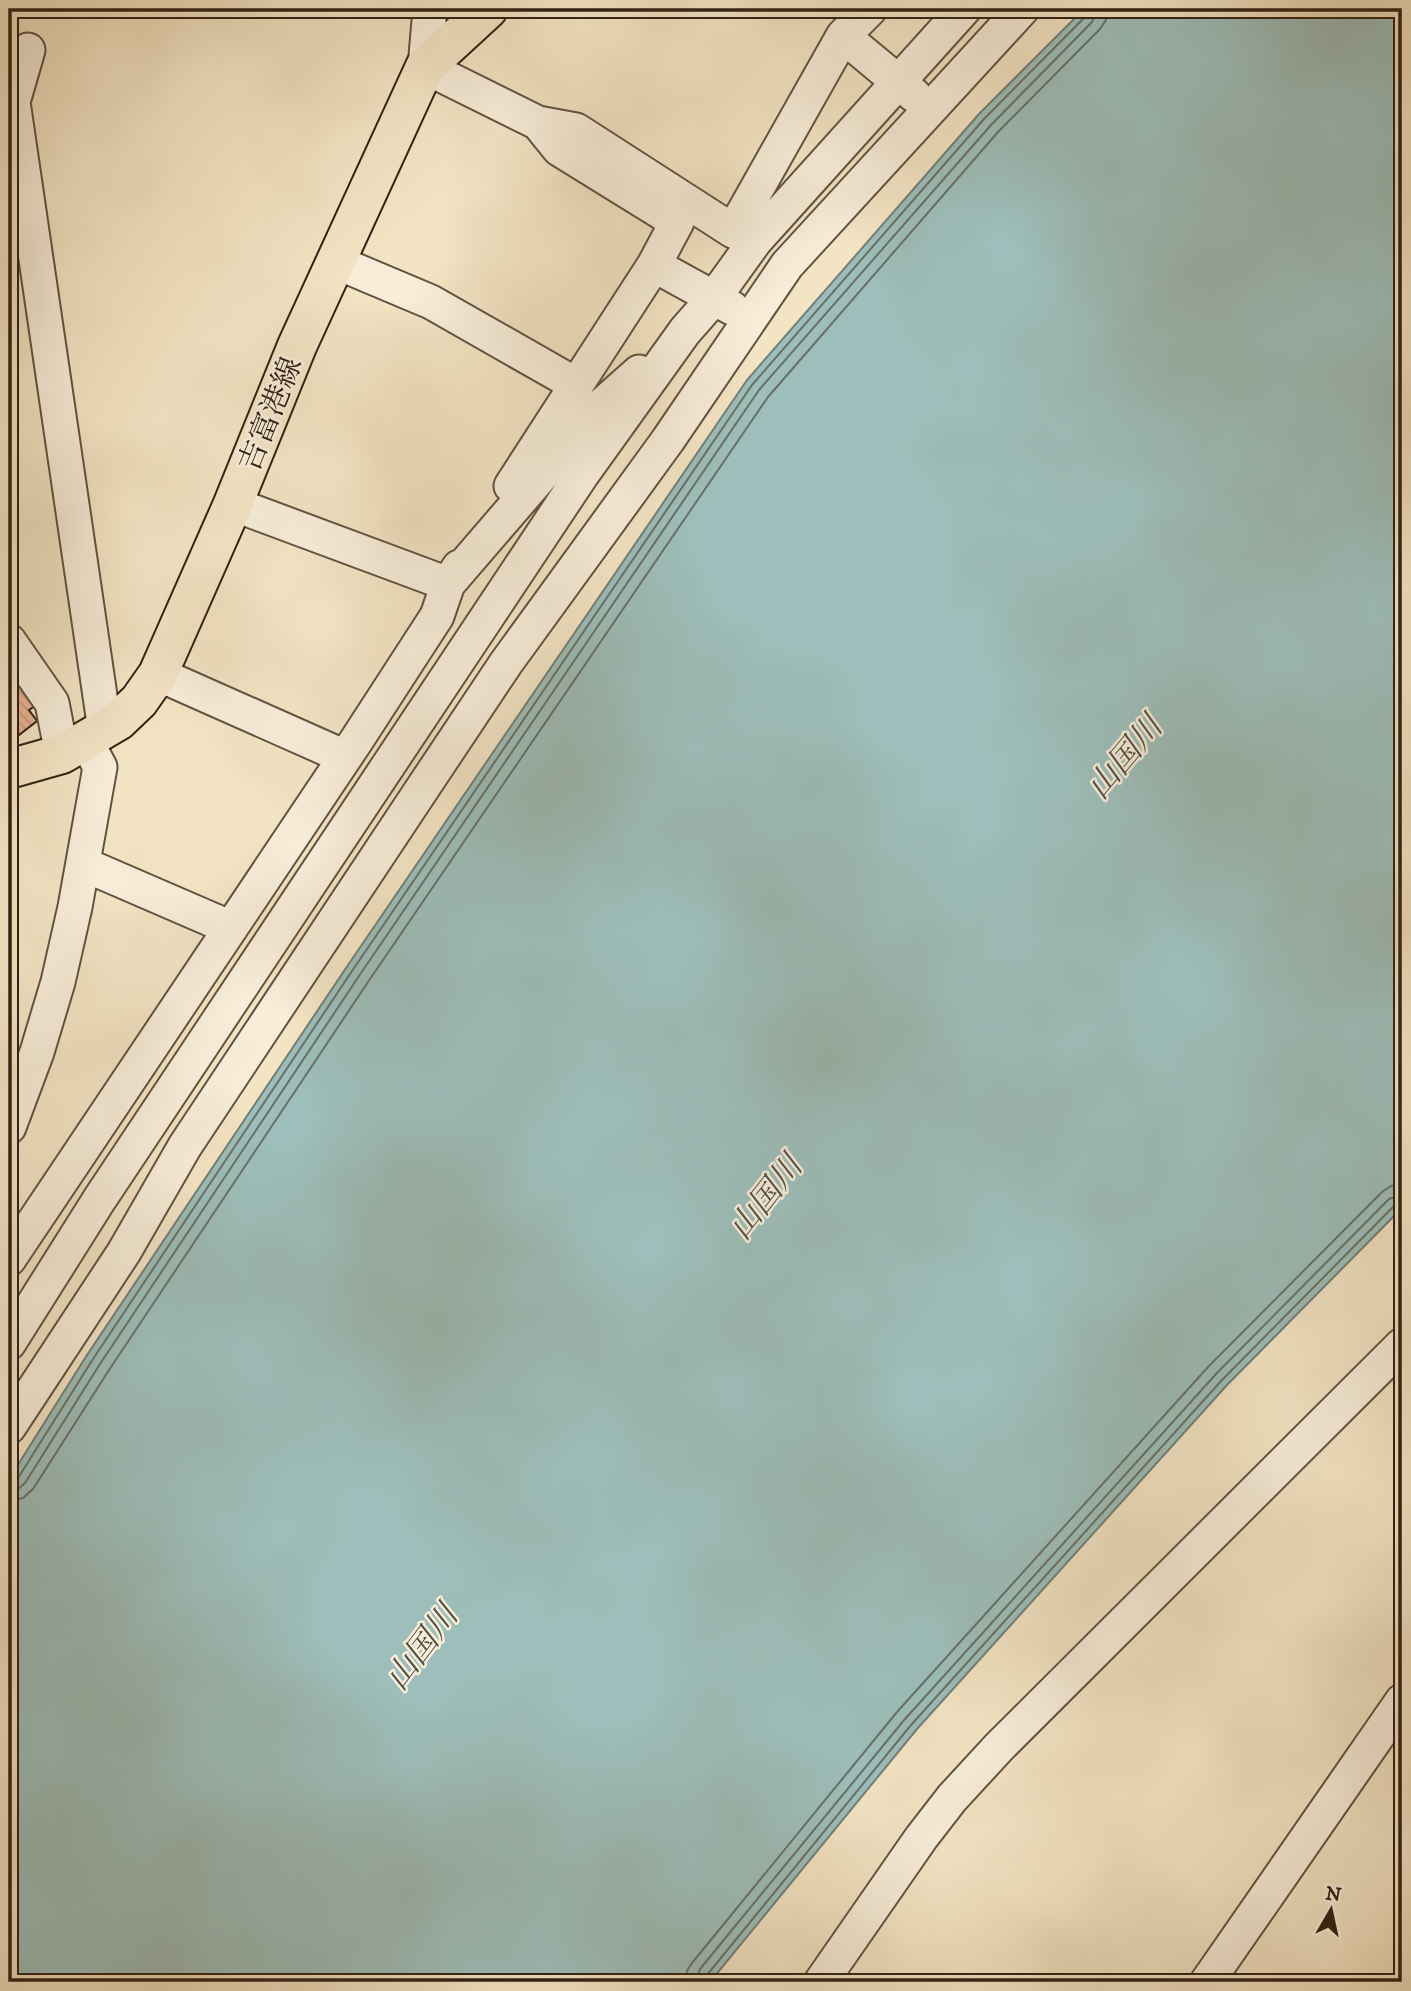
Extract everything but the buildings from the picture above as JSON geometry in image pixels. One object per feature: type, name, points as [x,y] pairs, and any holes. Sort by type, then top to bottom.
[{"type":"main road","name":"吉富港線","points":[[9,769],[84,741],[118,721],[139,701],[158,674],[233,504],[297,346],[425,67],[488,9]]},
{"type":"street","points":[[430,9],[425,67],[538,123],[576,130],[744,236]]},
{"type":"street","points":[[581,476],[727,305],[744,236],[843,36],[870,9]]},
{"type":"street","points":[[744,236],[898,81],[964,9]]},
{"type":"street","points":[[9,1427],[124,1252],[185,1146],[506,663],[668,440],[787,265],[1022,9]]},
{"type":"street","points":[[843,36],[929,108]]},
{"type":"street","points":[[28,50],[13,102],[84,741]]},
{"type":"street","points":[[9,1259],[437,616],[449,584],[575,384],[654,265],[677,222],[559,149],[538,123]]},
{"type":"street","points":[[336,262],[431,302],[575,384]]},
{"type":"street","points":[[654,265],[727,305]]},
{"type":"street","points":[[449,584],[603,404],[685,331],[787,265]]},
{"type":"street","points":[[9,1343],[99,1200],[470,640],[581,476],[685,331]]},
{"type":"street","points":[[233,504],[449,584]]},
{"type":"street","points":[[437,616],[506,663]]},
{"type":"street","points":[[9,640],[52,703],[84,741],[100,767],[58,982],[37,1052],[9,1127]]},
{"type":"street","points":[[158,674],[389,762],[426,783]]},
{"type":"street","points":[[83,864],[231,928]]},
{"type":"street","points":[[150,1126],[185,1146]]},
{"type":"street","points":[[60,1182],[99,1200]]},
{"type":"street","points":[[9,1388],[93,1275],[124,1252]]},
{"type":"street","points":[[821,1982],[952,1798],[999,1747],[1402,1345]]},
{"type":"street","points":[[1207,1982],[1392,1740],[1402,1701]]},
{"type":"water","name":"山国川","points":[[1084,9],[1402,9],[1402,1208],[1227,1385],[917,1729],[710,1982],[9,1982],[9,1479],[87,1355],[346,968],[747,380],[979,114]]}]
